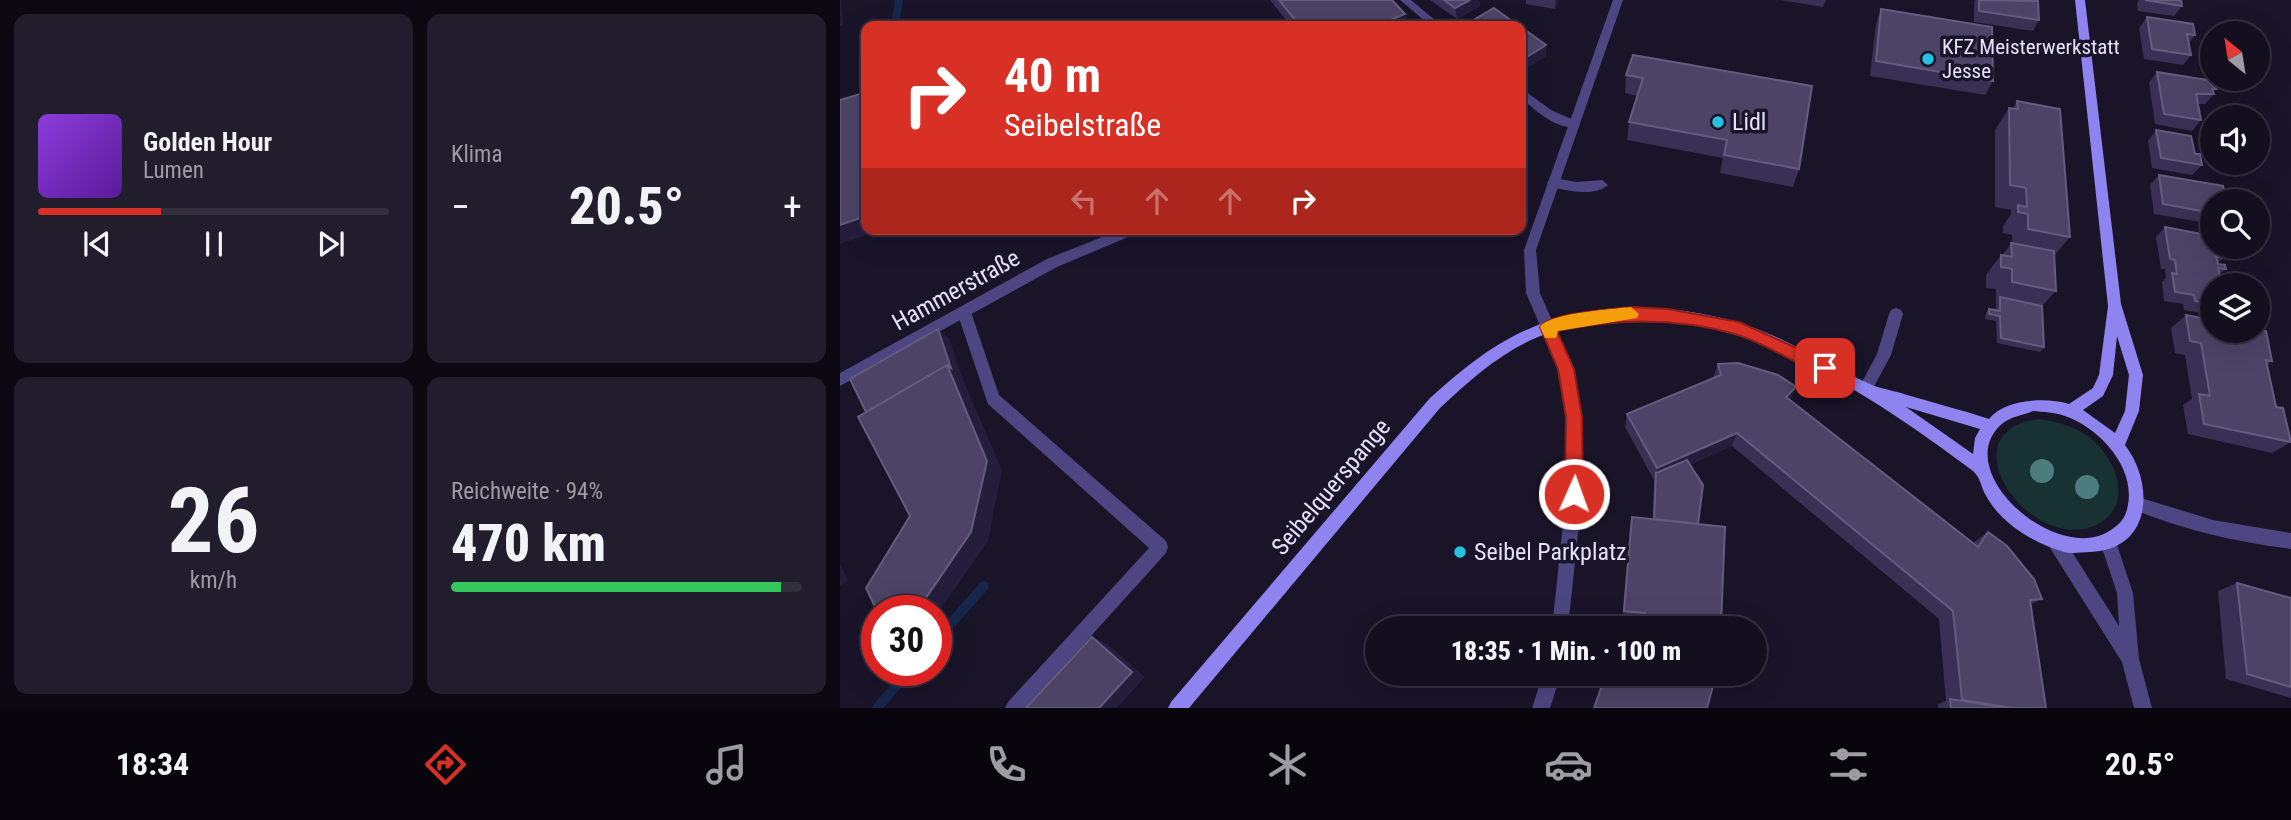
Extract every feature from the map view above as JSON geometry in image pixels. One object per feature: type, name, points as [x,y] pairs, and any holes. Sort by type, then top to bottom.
[{"type":"main road","points":[[2080,0],[2114,304],[2136,375],[2132,411],[2117,446]]},
{"type":"main road","points":[[2071,411],[2098,392],[2106,374],[2114,304]]},
{"type":"main road","name":"Seibelquerspange","points":[[1177,708],[1429,410],[1478,364],[1515,341],[1548,327],[1596,317],[1668,315],[1710,322],[1763,337],[1866,388]]},
{"type":"main road","points":[[1866,388],[1988,425]]},
{"type":"main road","points":[[1866,388],[1981,468]]},
{"type":"main road","points":[[2033,405],[2053,406],[2071,411],[2102,431],[2117,446],[2135,476],[2138,504],[2132,520],[2108,542],[2091,546],[2056,542],[2015,520],[1998,503],[1987,486],[1981,468],[1979,451],[1988,425],[1999,415],[2014,408],[2033,405]]},
{"type":"street","points":[[1405,0],[1431,21]]},
{"type":"street","points":[[1561,616],[1576,477],[1575,442],[1566,369],[1533,293],[1530,250],[1572,124],[1618,0]]},
{"type":"street","points":[[1526,96],[1547,113],[1572,124]]},
{"type":"street","points":[[1553,183],[1577,187],[1602,185]]},
{"type":"street","name":"Hammerstraße","points":[[840,380],[1052,263],[1121,235]]},
{"type":"street","points":[[964,312],[993,398],[1160,547],[1014,708]]},
{"type":"street","points":[[1866,388],[1884,355],[1896,314]]},
{"type":"street","points":[[2138,504],[2199,526],[2234,534],[2291,541]]},
{"type":"street","points":[[2056,542],[2130,659]]},
{"type":"street","points":[[2108,542],[2125,593],[2130,659],[2143,708]]},
{"type":"street","points":[[1541,708],[1548,686]]},
{"type":"green space","points":[[2040,419],[2078,430],[2100,447],[2108,458],[2118,482],[2118,495],[2108,517],[2096,525],[2071,530],[2046,523],[2024,508],[2007,488],[1998,466],[1998,445],[2012,428]]},
{"type":"building","points":[[1279,0],[1392,0],[1405,14],[1388,21],[1296,21]]},
{"type":"building","points":[[1444,0],[1470,0],[1455,8]]},
{"type":"building","points":[[1979,0],[2038,1],[2039,20],[1979,11]]},
{"type":"building","points":[[2145,0],[2181,0],[2182,6]]},
{"type":"building","points":[[1494,8],[1512,21],[1472,21]]},
{"type":"building","name":"KFZ Meisterwerkstatt Jesse","points":[[1881,9],[1992,27],[1993,81],[1876,61]]},
{"type":"building","points":[[2147,17],[2193,24],[2195,35],[2187,34],[2191,55],[2152,49]]},
{"type":"building","points":[[1526,31],[1546,45],[1526,57]]},
{"type":"building","name":"Lidl","points":[[1633,55],[1812,86],[1799,169],[1724,155],[1727,140],[1629,122],[1643,78],[1626,75]]},
{"type":"building","points":[[2157,72],[2200,79],[2200,91],[2213,91],[2214,94],[2196,94],[2200,120],[2164,114]]},
{"type":"building","points":[[860,94],[861,218],[840,225],[840,100]]},
{"type":"building","points":[[2017,101],[2060,109],[2070,237],[2028,229],[2028,214],[2018,212],[2018,205],[2027,207],[2026,188],[2010,185],[2009,108],[2018,109]]},
{"type":"building","points":[[2156,130],[2191,136],[2195,154],[2200,154],[2200,165],[2161,158]]},
{"type":"building","points":[[2159,175],[2223,186],[2224,189],[2200,189],[2200,211],[2163,204]]},
{"type":"building","points":[[2165,227],[2200,234],[2200,259],[2217,259],[2218,264],[2225,265],[2226,269],[2218,268],[2219,273],[2200,273],[2200,302],[2195,301],[2194,295],[2175,292],[2172,273],[2177,274],[2175,260],[2170,259]]},
{"type":"building","points":[[2011,243],[2054,251],[2056,291],[2012,282],[2012,269],[2001,267],[2001,255],[2012,257]]},
{"type":"building","points":[[2000,297],[2042,306],[2044,347],[2001,338],[2000,316],[1989,314],[1989,309],[2000,311]]},
{"type":"building","points":[[2186,315],[2200,318],[2200,343],[2190,341]]},
{"type":"building","points":[[938,329],[951,368],[947,365],[866,412],[850,379]]},
{"type":"building","points":[[2201,343],[2268,343],[2272,361],[2266,360],[2276,407],[2283,408],[2291,442],[2204,424],[2199,394],[2210,396]]},
{"type":"building","points":[[1738,363],[1778,375],[1796,387],[1786,397],[1978,547],[1988,532],[2007,546],[2034,579],[2042,599],[2030,600],[2046,708],[2013,708],[1962,700],[1953,611],[1737,433],[1657,468],[1627,414],[1721,375],[1718,364]]},
{"type":"building","points":[[947,365],[987,461],[971,532],[928,595],[869,595],[866,588],[910,516],[858,417]]},
{"type":"building","points":[[1687,460],[1703,485],[1698,524],[1654,519],[1656,473]]},
{"type":"building","points":[[1632,517],[1725,527],[1721,616],[1645,616],[1645,613],[1624,611]]},
{"type":"building","points":[[2237,583],[2291,598],[2291,687],[2247,674]]},
{"type":"building","points":[[1092,637],[1132,672],[1099,708],[1026,708]]},
{"type":"building","points":[[1602,686],[1713,686],[1707,708],[1594,708]]},
{"type":"building","points":[[1950,699],[2006,708],[1951,708]]},
{"type":"waterway","points":[[896,21],[899,0]]},
{"type":"waterway","points":[[952,622],[984,586]]},
{"type":"waterway","points":[[877,708],[896,686]]},
{"type":"slow traffic","points":[[1551,333],[1548,327],[1596,317],[1631,314]]},
{"type":"place","name":"KFZ Meisterwerkstatt Jesse","points":[[1928,59]]},
{"type":"place","name":"Lidl","points":[[1718,122]]},
{"type":"place","name":"Seibel Parkplatz","points":[[1460,552]]},
{"type":"route","points":[[1574,494],[1574,417],[1566,369],[1548,327],[1596,317],[1668,315],[1739,328],[1825,368]]}]
